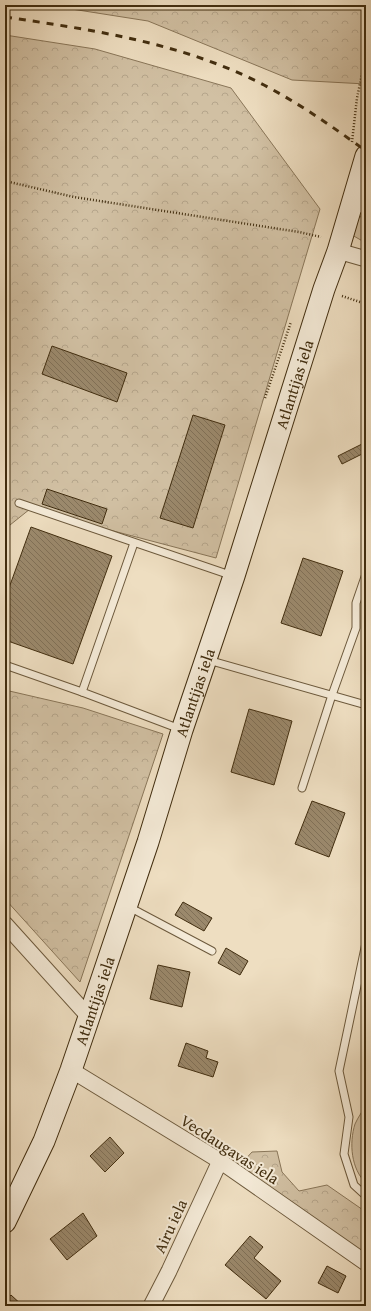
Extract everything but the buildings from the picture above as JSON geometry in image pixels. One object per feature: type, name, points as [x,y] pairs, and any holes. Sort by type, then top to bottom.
[{"type":"main road","name":"Atlantijas iela","points":[[5,1222],[44,1141],[71,1070],[127,906],[182,730],[234,576],[324,289],[339,246],[359,180],[358,152]]},
{"type":"street","points":[[359,180],[366,207]]},
{"type":"street","points":[[339,246],[366,259]]},
{"type":"street","points":[[5,924],[89,1017]]},
{"type":"street","name":"Vecdaugavas iela","points":[[71,1070],[220,1161],[366,1263]]},
{"type":"street","name":"Airu iela","points":[[151,1306],[170,1271],[220,1161]]},
{"type":"lane","points":[[19,503],[234,576]]},
{"type":"lane","points":[[82,692],[134,543]]},
{"type":"lane","points":[[302,788],[332,695],[356,628],[356,603],[366,574]]},
{"type":"lane","points":[[206,659],[366,705]]},
{"type":"lane","points":[[5,665],[182,730]]},
{"type":"lane","points":[[127,906],[212,951]]},
{"type":"lane","points":[[366,943],[339,1071],[349,1117],[344,1154],[354,1185],[366,1196]]},
{"type":"path","points":[[358,152],[352,141],[357,98],[366,55]]},
{"type":"path","points":[[5,181],[74,197],[299,232],[320,237],[339,246]]},
{"type":"path","points":[[318,244],[322,230]]},
{"type":"path","points":[[324,289],[366,304]]},
{"type":"path","points":[[265,398],[292,317]]},
{"type":"green space","points":[[46,5],[366,5],[366,84],[292,80],[148,21]]},
{"type":"green space","points":[[5,35],[95,49],[231,88],[320,209],[216,558],[30,509],[5,529]]},
{"type":"green space","points":[[359,214],[366,226],[366,243],[352,235]]},
{"type":"green space","points":[[5,690],[83,708],[163,734],[80,982],[5,899]]},
{"type":"green space","points":[[366,1104],[366,1183],[357,1171],[354,1163],[352,1139],[355,1124]]},
{"type":"green space","points":[[277,1151],[282,1172],[299,1191],[327,1185],[366,1212],[366,1259],[244,1172],[241,1164],[252,1152]]},
{"type":"railway","points":[[5,17],[105,33],[170,48],[202,58],[277,92],[316,116],[366,151]]}]
